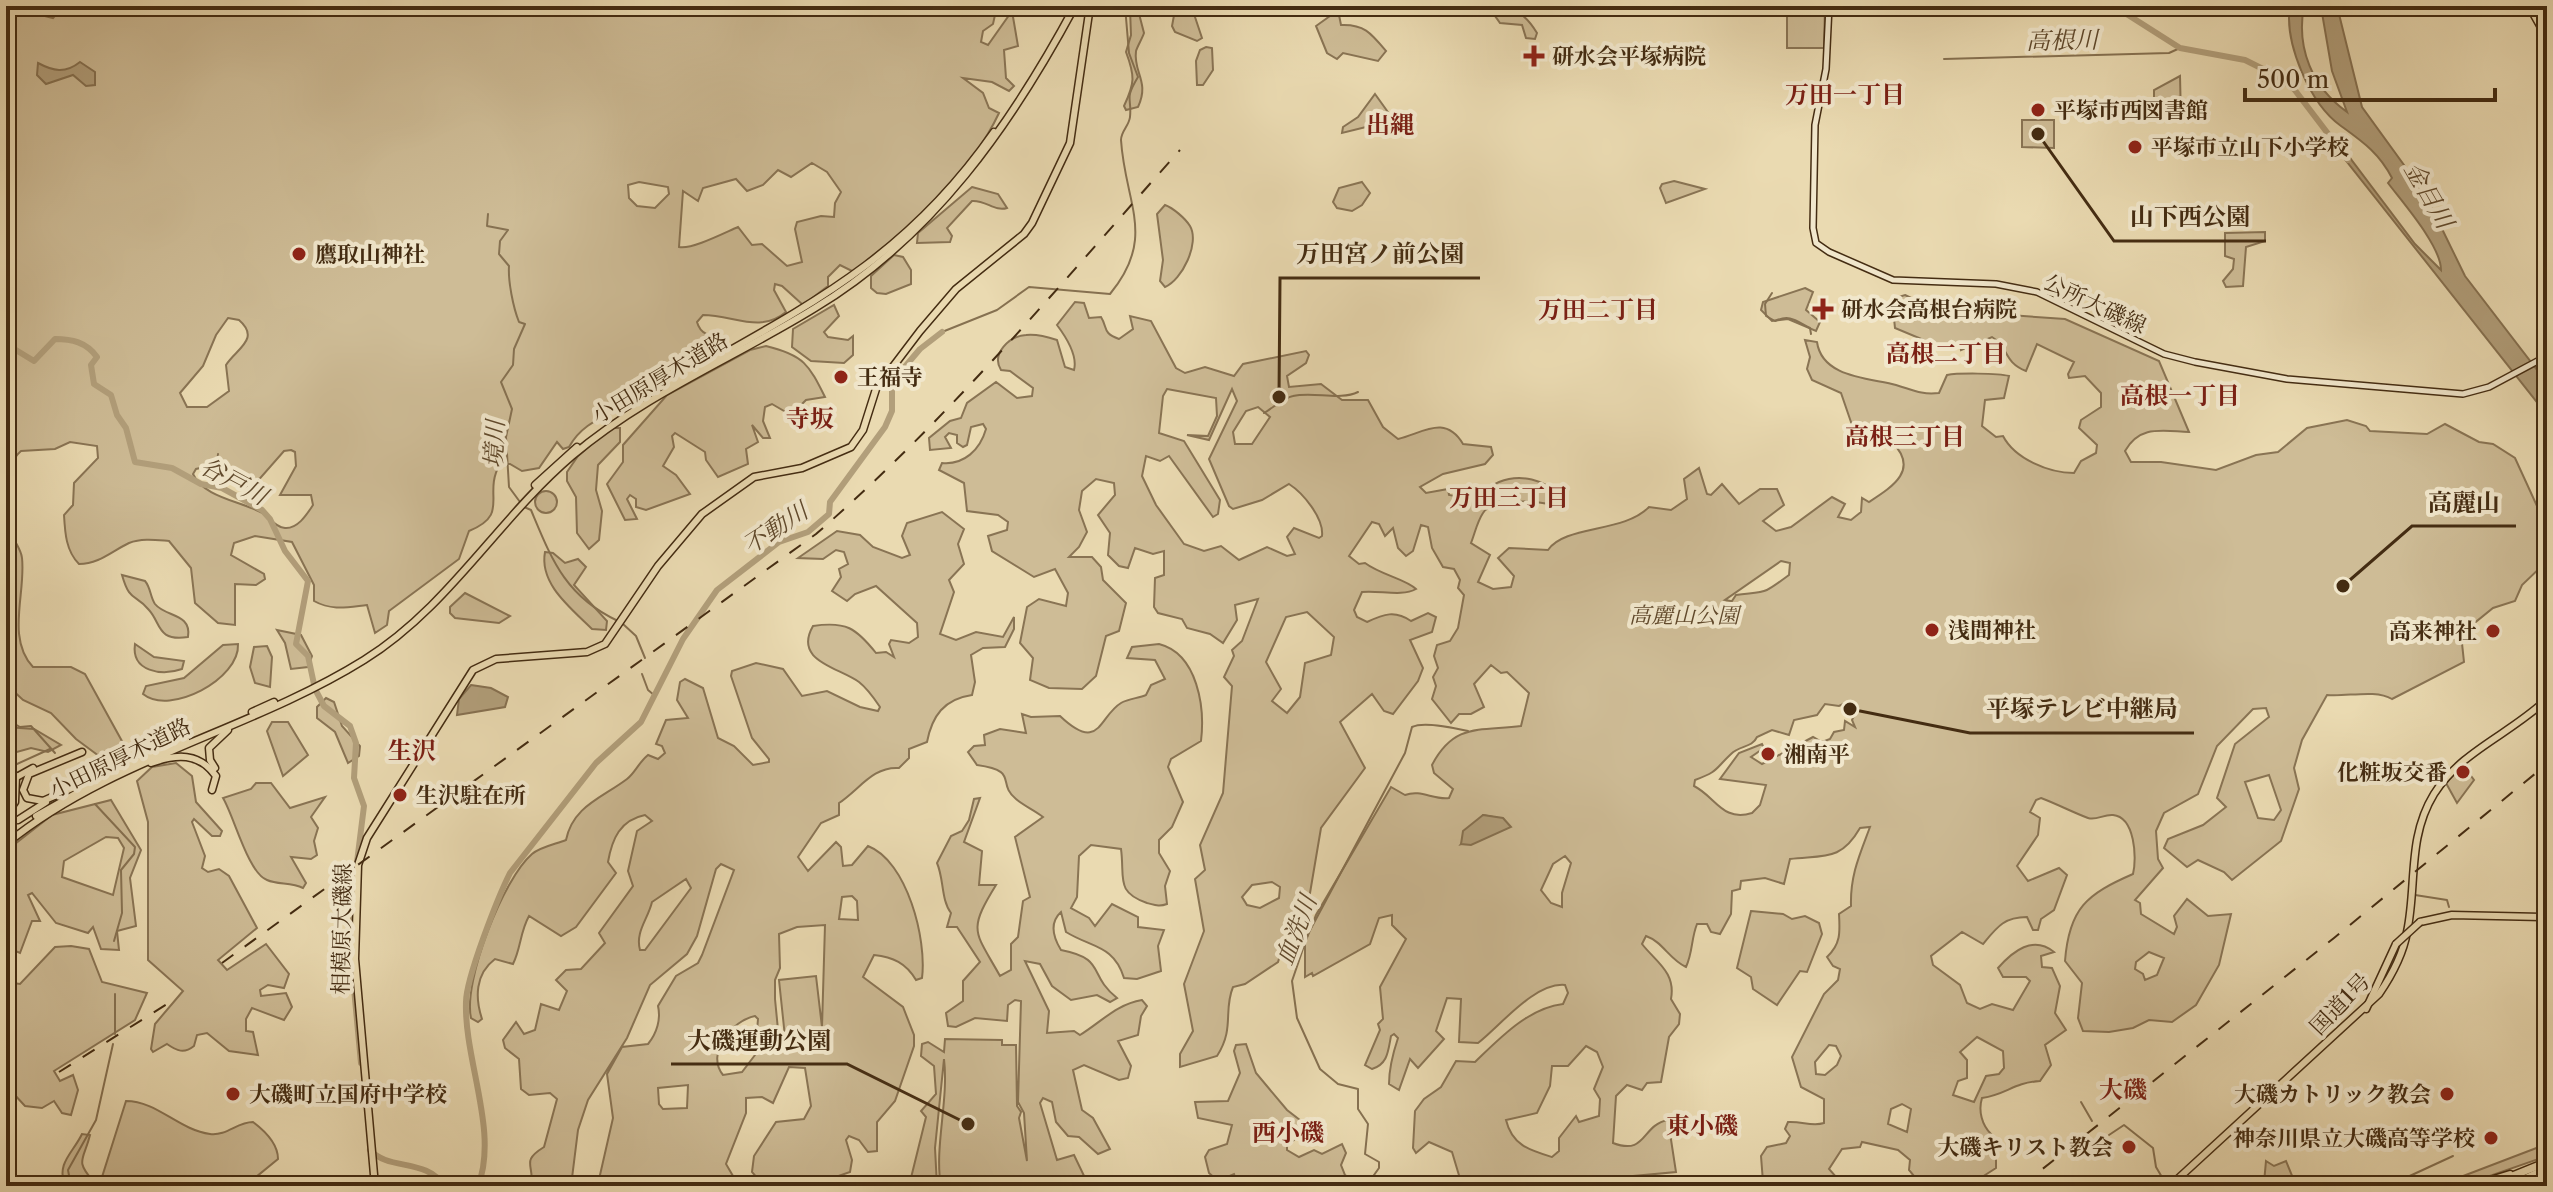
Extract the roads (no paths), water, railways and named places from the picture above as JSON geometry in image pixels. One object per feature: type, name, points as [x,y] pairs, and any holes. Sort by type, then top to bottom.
[{"type":"highway","points":[[2488,1186],[2547,1165]]},
{"type":"highway","points":[[2500,1186],[2547,1165]]},
{"type":"main road","name":"小田原厚木道路","points":[[6,841],[109,779],[265,711],[343,670],[428,606],[570,453],[610,422],[833,291],[916,225],[981,151],[1073,6]]},
{"type":"main road","name":"相模原大磯線","points":[[375,1186],[355,970],[358,865],[363,846],[473,670],[503,658],[594,650],[605,644],[658,566],[702,514],[754,477],[802,468],[851,447],[863,430],[876,389],[902,354],[956,289],[1028,230],[1061,167],[1073,134],[1090,6]]},
{"type":"main road","name":"公所大磯線","points":[[1829,6],[1826,69],[1815,125],[1813,236],[1824,250],[1893,280],[2023,288],[2164,354],[2287,379],[2452,394],[2489,387],[2547,356]]},
{"type":"main road","points":[[2529,6],[2547,38]]},
{"type":"main road","name":"小田原厚木道路","points":[[6,841],[65,798],[135,761],[303,691]]},
{"type":"main road","name":"国道1号","points":[[2170,1186],[2366,1009],[2387,982],[2402,951],[2409,923],[2415,843],[2433,796],[2451,772],[2475,750],[2547,699]]},
{"type":"main road","points":[[109,779],[166,758],[185,756],[207,765],[216,776],[212,790],[217,787],[221,777],[210,760],[211,745],[220,735],[265,711]]},
{"type":"main road","points":[[6,783],[16,776],[82,752],[29,774],[22,786],[25,796],[35,801],[135,761]]},
{"type":"main road","points":[[6,815],[15,802],[16,776]]},
{"type":"main road","points":[[18,820],[72,788]]},
{"type":"main road","points":[[2366,1009],[2367,1000],[2396,944],[2420,922],[2452,915],[2547,917]]},
{"type":"main road","points":[[2471,1186],[2547,1165]]},
{"type":"main road","points":[[2509,1186],[2547,1165]]},
{"type":"waterway","name":"不動川","points":[[942,332],[997,310],[1029,287],[1110,294],[1124,274],[1132,255],[1135,220],[1121,140],[1130,117],[1130,94],[1138,77],[1129,53],[1125,6]]},
{"type":"waterway","points":[[2114,6],[2180,48],[2245,60],[2277,76],[2294,89],[2348,160]]},
{"type":"waterway","name":"高根川","points":[[1944,59],[2169,53],[2180,48]]},
{"type":"waterway","name":"境川","points":[[488,214],[487,226],[508,230],[500,241],[499,254],[509,266],[515,309],[519,322],[525,324],[514,349],[513,365],[501,382],[512,409],[506,437],[509,487],[520,502]]},
{"type":"waterway","name":"高根川","points":[[1772,293],[1765,304],[1766,316],[1775,321],[1793,319],[1810,328],[1811,334]]},
{"type":"waterway","name":"不動川","points":[[478,1186],[485,1143],[467,1024],[467,991],[491,918],[510,873],[596,763],[641,722],[683,639],[717,590],[779,542],[808,532],[829,514],[830,502],[885,427],[892,411],[892,382],[920,349],[942,332]]},
{"type":"waterway","name":"谷戸川","points":[[6,344],[34,361],[55,339],[73,341],[88,348],[97,357],[91,365],[94,384],[111,395],[117,415],[126,428],[135,462],[172,468],[201,484],[222,488],[262,510],[270,519],[285,551],[308,581],[296,644],[308,656],[315,689],[324,706],[350,726],[356,743],[354,778],[364,806],[357,862]]},
{"type":"waterway","points":[[1264,413],[1293,396],[1343,396],[1358,392]]},
{"type":"waterway","points":[[214,487],[218,454]]},
{"type":"waterway","name":"境川","points":[[524,507],[531,510],[562,575],[585,600],[618,621]]},
{"type":"waterway","name":"境川","points":[[623,624],[636,636],[645,658]]},
{"type":"waterway","name":"境川","points":[[642,674],[648,690],[654,695]]},
{"type":"waterway","points":[[6,719],[20,727],[31,726],[55,753]]},
{"type":"waterway","name":"血洗川","points":[[1369,1182],[1379,1168],[1379,1162],[1365,1154],[1368,1124],[1358,1109],[1358,1089],[1338,1084],[1320,1069],[1297,1018],[1292,981],[1308,934],[1405,753],[1412,727],[1431,725],[1468,731]]},
{"type":"waterway","points":[[6,769],[50,749]]},
{"type":"waterway","points":[[95,804],[135,847],[134,854],[121,870],[122,913],[114,941]]},
{"type":"waterway","points":[[2415,895],[2447,900],[2449,907]]},
{"type":"waterway","name":"谷戸川","points":[[353,919],[352,967],[361,1063]]},
{"type":"waterway","points":[[115,994],[115,1034]]},
{"type":"waterway","points":[[71,1186],[68,1170],[96,1120],[113,1044]]},
{"type":"waterway","points":[[2081,1102],[2092,1121]]},
{"type":"waterway","points":[[2109,1135],[2124,1125],[2153,1148],[2156,1167],[2166,1184]]},
{"type":"waterway","name":"谷戸川","points":[[370,1150],[387,1161],[428,1172],[444,1186]]},
{"type":"waterway","points":[[2388,1186],[2453,1156]]},
{"type":"waterway","points":[[1725,1186],[1727,1179]]},
{"type":"waterway","name":"血洗川","points":[[1354,1186],[1364,1183]]},
{"type":"railway","points":[[222,963],[816,534],[959,396],[1180,150]]},
{"type":"railway","points":[[2021,1186],[2334,938],[2547,764]]},
{"type":"railway","points":[[59,1072],[167,1004]]},
{"type":"railway","points":[[6,1104],[16,1100]]},
{"type":"place","name":"研水会平塚病院","points":[[1534,56]]},
{"type":"place","name":"平塚市西図書館","points":[[2038,110]]},
{"type":"place","name":"山下西公園","points":[[2038,134]]},
{"type":"place","name":"平塚市立山下小学校","points":[[2135,147]]},
{"type":"place","name":"鷹取山神社","points":[[299,254]]},
{"type":"place","name":"研水会高根台病院","points":[[1823,309]]},
{"type":"place","name":"王福寺","points":[[841,377]]},
{"type":"place","name":"万田宮ノ前公園","points":[[1279,397]]},
{"type":"place","name":"高麗山","points":[[2343,586]]},
{"type":"place","name":"浅間神社","points":[[1932,630]]},
{"type":"place","name":"高来神社","points":[[2493,631]]},
{"type":"place","name":"平塚テレビ中継局","points":[[1850,709]]},
{"type":"place","name":"湘南平","points":[[1768,754]]},
{"type":"place","name":"化粧坂交番","points":[[2463,772]]},
{"type":"place","name":"生沢駐在所","points":[[400,795]]},
{"type":"place","name":"大磯町立国府中学校","points":[[233,1094]]},
{"type":"place","name":"大磯カトリック教会","points":[[2447,1094]]},
{"type":"place","name":"大磯運動公園","points":[[968,1124]]},
{"type":"place","name":"神奈川県立大磯高等学校","points":[[2491,1138]]},
{"type":"place","name":"大磯キリスト教会","points":[[2129,1147]]},
{"type":"district","name":"万田一丁目","points":[[1845,94]]},
{"type":"district","name":"出縄","points":[[1390,124]]},
{"type":"district","name":"万田二丁目","points":[[1598,309]]},
{"type":"district","name":"高根二丁目","points":[[1946,353]]},
{"type":"district","name":"高根一丁目","points":[[2180,395]]},
{"type":"district","name":"寺坂","points":[[810,418]]},
{"type":"district","name":"高根三丁目","points":[[1905,436]]},
{"type":"district","name":"万田三丁目","points":[[1509,497]]},
{"type":"district","name":"生沢","points":[[412,750]]},
{"type":"district","name":"大磯","points":[[2123,1089]]},
{"type":"district","name":"東小磯","points":[[1702,1125]]},
{"type":"district","name":"西小磯","points":[[1288,1132]]},
{"type":"water label","name":"金目川","points":[[2429,195]]},
{"type":"park label","name":"高麗山公園","points":[[1684,615]]}]
